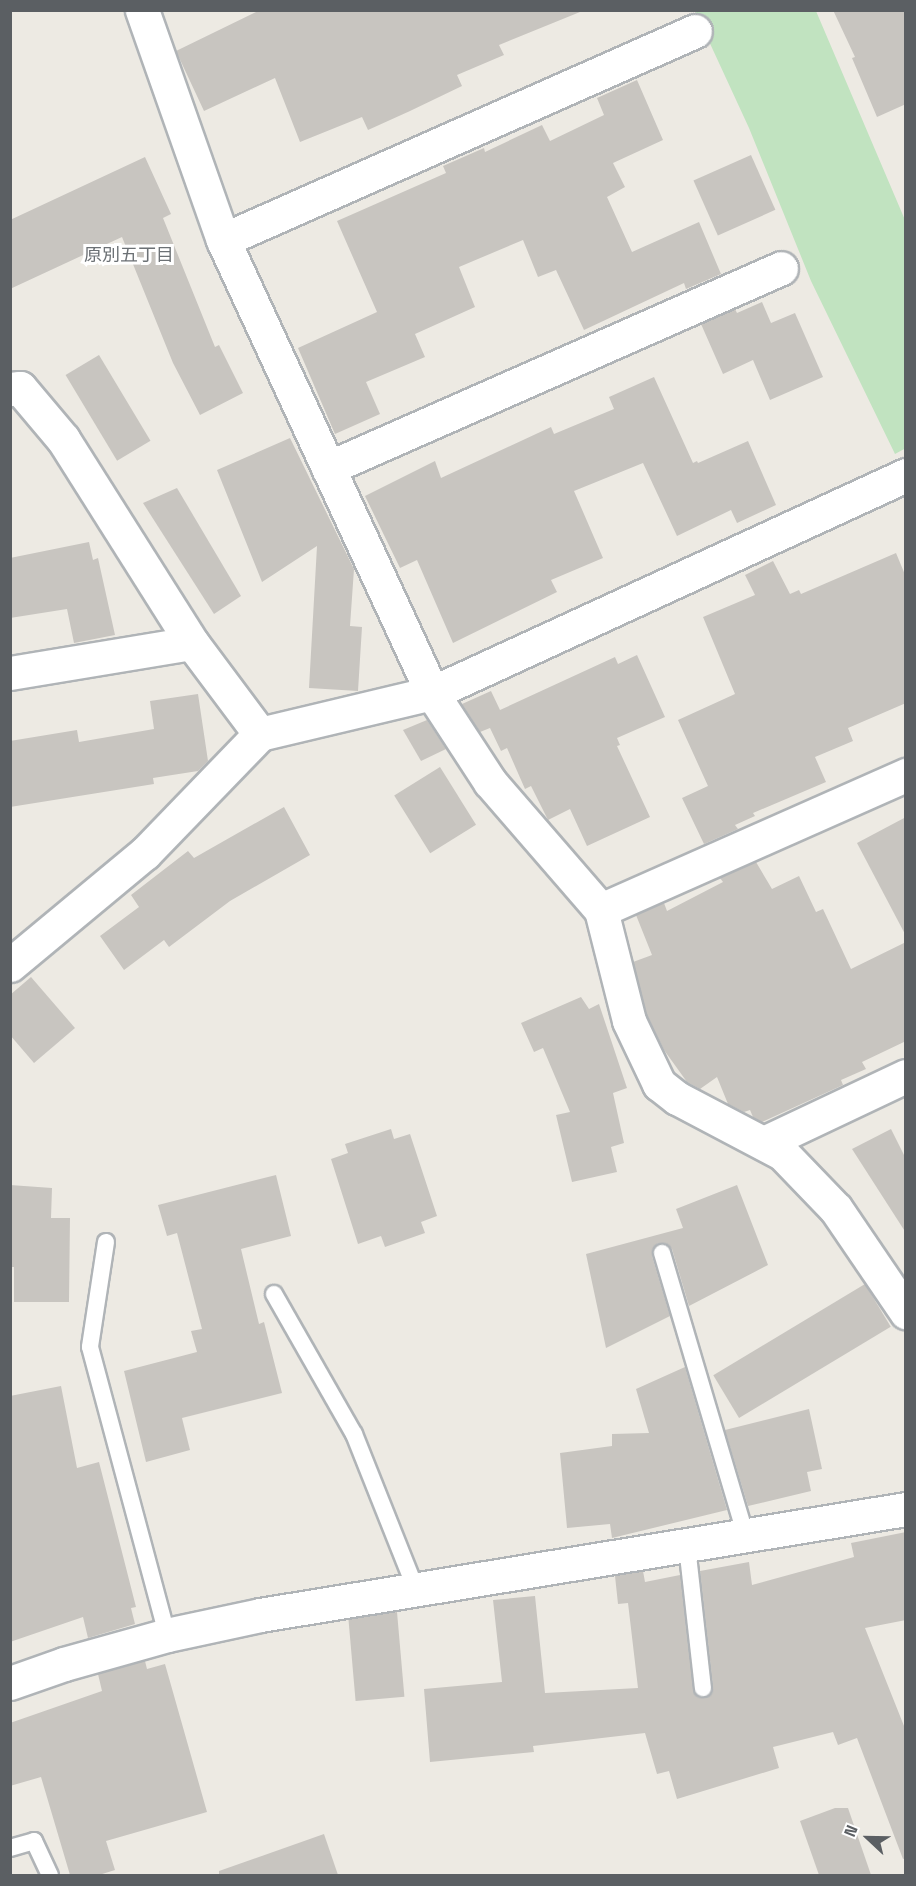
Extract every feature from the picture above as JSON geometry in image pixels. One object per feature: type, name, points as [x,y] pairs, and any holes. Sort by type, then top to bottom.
[{"type":"street","points":[[141,10],[223,240],[432,693],[490,782],[601,910],[629,1021],[659,1084],[677,1098],[783,1154],[836,1209],[906,1312]]},
{"type":"street","points":[[223,240],[695,31]]},
{"type":"street","points":[[328,468],[782,268]]},
{"type":"street","points":[[10,389],[20,388],[63,439],[192,643],[260,734]]},
{"type":"street","points":[[10,965],[145,853],[260,734],[432,693],[906,475]]},
{"type":"street","points":[[10,673],[192,643]]},
{"type":"street","points":[[601,910],[906,775]]},
{"type":"street","points":[[764,1143],[906,1077]]},
{"type":"street","points":[[10,1683],[64,1664],[167,1635],[260,1615],[906,1509]]},
{"type":"lane","points":[[106,1242],[90,1347],[167,1635]]},
{"type":"lane","points":[[662,1253],[746,1536]]},
{"type":"lane","points":[[274,1294],[354,1434],[416,1590]]},
{"type":"lane","points":[[687,1546],[704,1688]]},
{"type":"lane","points":[[10,1848],[34,1841],[50,1875]]},
{"type":"green space","points":[[695,11],[816,11],[905,220],[906,448],[895,454],[811,281],[749,128]]},
{"type":"building","points":[[260,10],[580,10],[580,12],[499,45],[504,55],[457,75],[462,86],[410,111],[368,130],[362,117],[300,142],[275,78],[204,111],[176,51]]},
{"type":"building","points":[[833,10],[906,10],[906,104],[877,117],[852,58],[855,57]]},
{"type":"building","points":[[637,80],[663,140],[613,163],[625,187],[607,197],[632,252],[699,222],[721,274],[686,289],[684,283],[584,330],[556,270],[538,277],[523,240],[459,267],[475,307],[415,334],[425,357],[366,382],[380,414],[335,434],[298,348],[377,312],[337,221],[446,173],[443,166],[484,148],[485,152],[542,125],[550,141],[604,115],[597,98]]},
{"type":"building","points":[[751,155],[775,210],[718,235],[693,181]]},
{"type":"building","points":[[145,157],[171,214],[163,218],[215,347],[219,345],[243,393],[200,415],[173,363],[122,237],[10,289],[10,220]]},
{"type":"building","points":[[762,302],[771,323],[795,313],[823,377],[770,400],[753,360],[723,374],[701,324],[735,309],[737,313]]},
{"type":"building","points":[[99,355],[151,441],[117,461],[66,375]]},
{"type":"building","points":[[654,377],[693,463],[697,461],[698,463],[748,441],[776,505],[737,523],[731,510],[677,536],[643,463],[574,491],[603,558],[551,580],[557,592],[453,643],[417,560],[400,568],[365,496],[435,461],[441,478],[551,427],[554,434],[614,409],[609,397]]},
{"type":"building","points":[[290,438],[354,569],[350,626],[362,627],[358,691],[309,688],[317,546],[262,582],[217,470]]},
{"type":"building","points":[[177,488],[241,596],[214,614],[143,503]]},
{"type":"building","points":[[89,542],[93,560],[98,558],[115,635],[74,643],[67,609],[10,618],[10,558]]},
{"type":"building","points":[[896,553],[906,577],[906,703],[848,728],[853,741],[815,757],[826,782],[753,813],[755,816],[735,825],[738,829],[704,844],[682,798],[708,786],[678,720],[735,694],[703,617],[755,595],[745,575],[773,561],[790,594],[799,590],[801,594]]},
{"type":"building","points":[[637,655],[665,717],[617,738],[620,745],[617,746],[650,817],[587,846],[570,809],[548,820],[531,786],[525,789],[507,748],[501,751],[490,728],[480,732],[462,704],[491,691],[500,710],[615,657],[618,664]]},
{"type":"building","points":[[198,694],[208,761],[198,771],[153,778],[154,784],[10,807],[10,741],[77,730],[79,742],[154,729],[150,701]]},
{"type":"building","points":[[427,720],[446,749],[421,761],[403,730]]},
{"type":"building","points":[[440,767],[476,825],[430,853],[394,796]]},
{"type":"building","points":[[284,807],[310,855],[230,901],[169,947],[164,940],[124,970],[100,936],[139,907],[131,895],[188,851],[194,858]]},
{"type":"building","points":[[906,817],[906,936],[857,843]]},
{"type":"building","points":[[756,862],[772,889],[799,876],[816,912],[823,909],[851,969],[906,942],[906,1041],[862,1062],[866,1069],[841,1080],[843,1085],[762,1122],[753,1117],[750,1110],[744,1112],[728,1104],[717,1077],[700,1089],[687,1082],[664,1050],[647,1015],[633,962],[652,955],[636,915],[664,903],[667,911],[723,882],[720,878]]},
{"type":"building","points":[[31,977],[75,1028],[34,1063],[10,1035],[10,995]]},
{"type":"building","points":[[581,997],[589,1009],[599,1004],[627,1088],[613,1093],[624,1143],[611,1147],[617,1172],[572,1182],[556,1115],[570,1112],[543,1048],[534,1052],[521,1023]]},
{"type":"building","points":[[391,1129],[394,1139],[410,1134],[437,1216],[421,1222],[425,1233],[385,1247],[381,1236],[358,1244],[331,1159],[348,1153],[345,1144]]},
{"type":"building","points":[[891,1129],[906,1159],[906,1233],[852,1149]]},
{"type":"building","points":[[276,1175],[291,1236],[241,1249],[259,1324],[264,1322],[282,1393],[182,1418],[190,1450],[146,1462],[124,1371],[197,1352],[191,1331],[202,1329],[177,1233],[167,1236],[158,1205]]},
{"type":"building","points":[[10,1185],[52,1188],[51,1218],[70,1218],[69,1302],[14,1302],[14,1267],[10,1267]]},
{"type":"building","points":[[737,1185],[768,1265],[689,1306],[672,1249],[665,1243],[658,1243],[652,1250],[652,1256],[670,1316],[606,1348],[586,1254],[683,1228],[676,1209]]},
{"type":"building","points":[[865,1284],[891,1327],[739,1418],[713,1375]]},
{"type":"building","points":[[685,1367],[727,1510],[612,1538],[610,1524],[567,1528],[560,1453],[612,1446],[612,1434],[649,1433],[636,1389]]},
{"type":"building","points":[[61,1386],[77,1468],[99,1462],[136,1607],[131,1608],[135,1624],[88,1638],[83,1617],[10,1642],[10,1396]]},
{"type":"building","points":[[809,1409],[822,1469],[807,1472],[811,1491],[748,1506],[725,1430]]},
{"type":"building","points":[[906,1532],[906,1620],[865,1628],[906,1731],[906,1858],[903,1859],[857,1738],[838,1745],[833,1732],[773,1747],[779,1768],[677,1799],[669,1771],[657,1774],[645,1733],[533,1746],[534,1752],[430,1762],[424,1689],[502,1682],[493,1600],[535,1596],[545,1693],[638,1688],[628,1603],[618,1604],[615,1576],[643,1571],[645,1582],[680,1575],[693,1689],[698,1697],[705,1698],[712,1693],[713,1687],[700,1571],[749,1562],[752,1585],[854,1557],[851,1543]]},
{"type":"building","points":[[397,1612],[404,1697],[356,1701],[348,1616]]},
{"type":"building","points":[[145,1661],[147,1669],[165,1664],[207,1812],[106,1841],[115,1870],[99,1875],[70,1875],[41,1777],[10,1786],[10,1723],[102,1691],[98,1674]]},
{"type":"building","points":[[835,1808],[848,1808],[871,1875],[819,1875],[800,1821]]},
{"type":"building","points":[[324,1834],[338,1875],[219,1875],[219,1871]]},
{"type":"district","name":"原別五丁目","points":[[129,255]]}]
